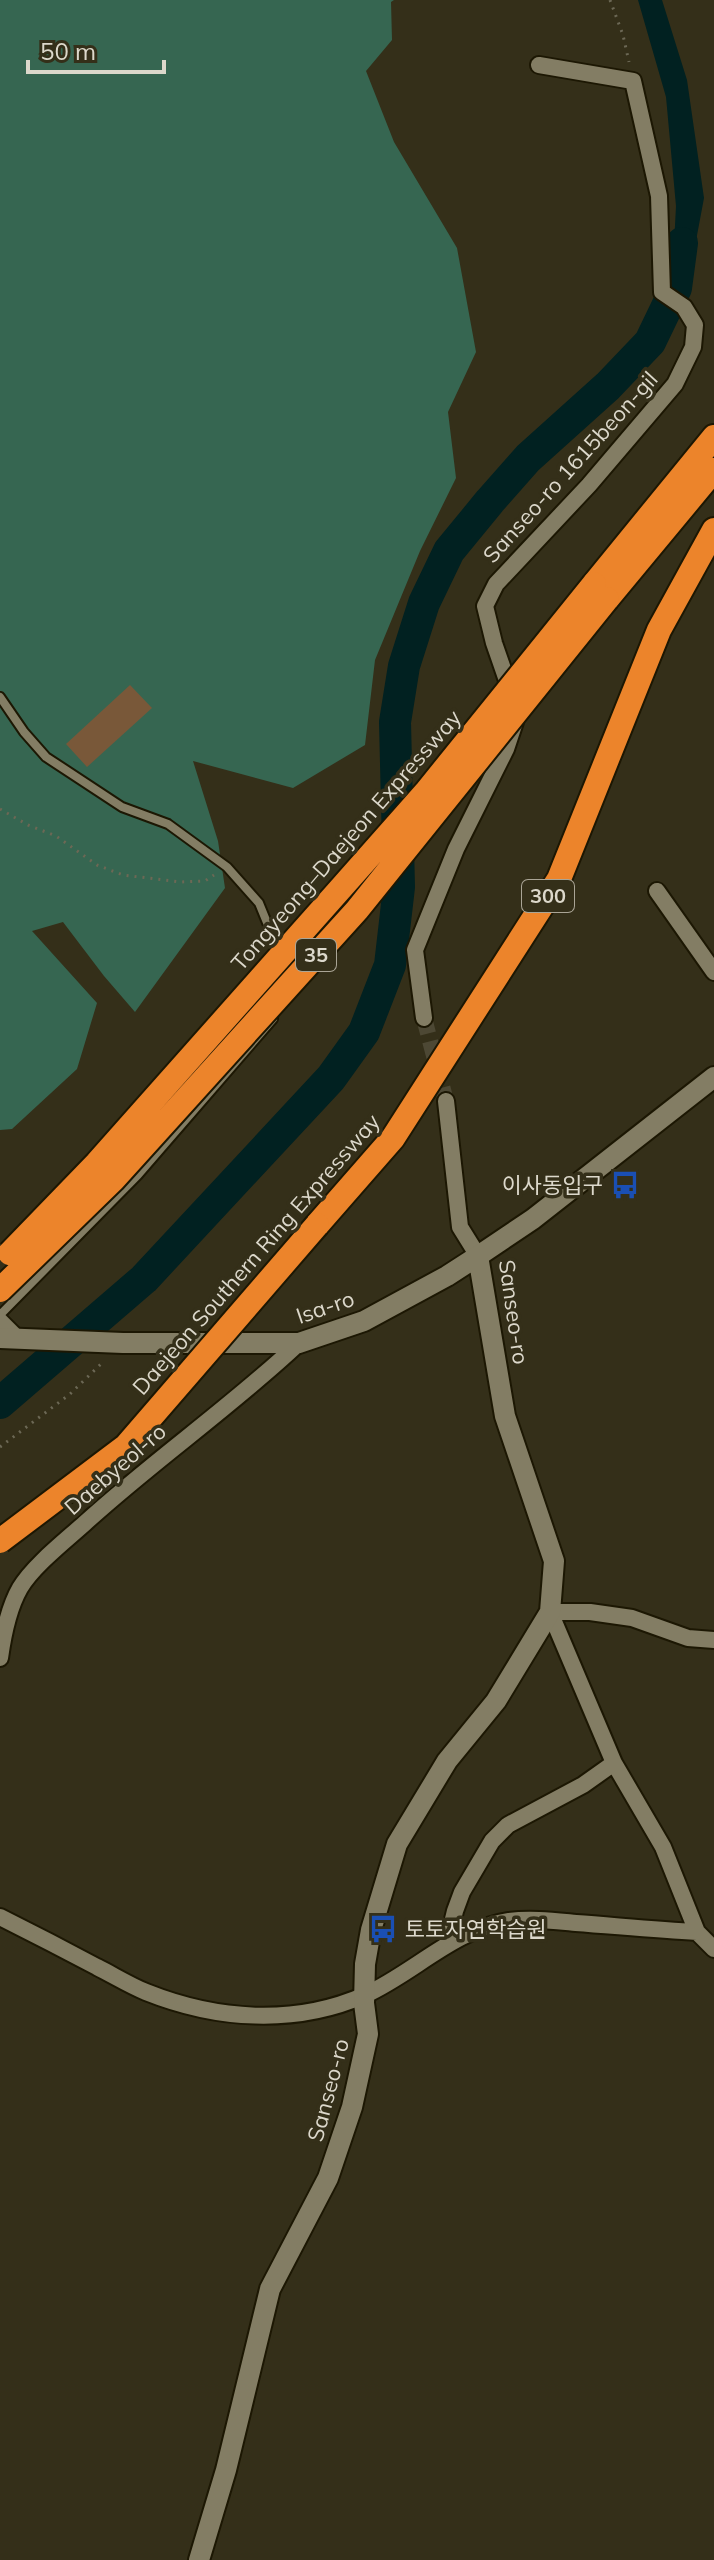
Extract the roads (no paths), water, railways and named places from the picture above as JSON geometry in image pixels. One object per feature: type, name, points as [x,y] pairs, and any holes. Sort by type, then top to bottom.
[{"type":"highway","name":"Tongyeong–Daejeon Expressway","points":[[0,1290],[113,1180],[357,910],[601,591],[714,437]]},
{"type":"highway","name":"Tongyeong–Daejeon Expressway","points":[[3,1259],[108,1152],[601,591],[714,470]]},
{"type":"highway","name":"Daejeon Southern Ring Expressway","points":[[0,1541],[126,1446],[393,1138],[559,879],[659,630],[714,530]]},
{"type":"street","name":"Sanseo-ro 1615beon-gil","points":[[424,1018],[415,950],[456,849],[506,749],[516,719],[512,695],[485,606],[496,584],[589,485],[675,384],[693,347],[695,325],[684,307],[662,292],[659,196],[633,81],[539,65]]},
{"type":"street","points":[[657,891],[714,972]]},
{"type":"street","name":"Sanseo-ro","points":[[199,2560],[226,2470],[270,2289],[328,2178],[352,2107],[368,2034],[365,1964],[371,1930],[397,1844],[447,1761],[496,1701],[550,1612],[554,1561],[505,1416],[478,1256],[533,1219],[714,1077]]},
{"type":"street","points":[[446,1101],[460,1227],[478,1256]]},
{"type":"street","name":"Isa-ro","points":[[15,1339],[123,1343],[299,1343],[364,1321],[478,1256]]},
{"type":"street","points":[[0,1318],[15,1339]]},
{"type":"street","name":"Daebyeol-ro","points":[[0,1658],[3,1633],[20,1588],[50,1555],[121,1490],[267,1373],[299,1343]]},
{"type":"street","points":[[550,1612],[590,1612],[632,1618],[688,1638],[714,1640]]},
{"type":"street","name":"Sanseo-ro","points":[[550,1612],[614,1763],[663,1847],[697,1932]]},
{"type":"street","points":[[447,1944],[462,1892],[492,1841],[508,1825],[583,1785],[614,1763]]},
{"type":"street","points":[[0,1917],[145,1992],[193,2007],[279,2018],[313,2013],[364,1996],[404,1974],[447,1944],[481,1928],[510,1921],[547,1920],[697,1932],[714,1949]]},
{"type":"lane","points":[[0,697],[46,757],[122,807],[168,824],[227,867],[259,903],[283,961]]},
{"type":"lane","points":[[0,1318],[138,1175],[260,1037],[294,991],[288,976]]},
{"type":"water","points":[[638,0],[662,0],[687,80],[704,198],[686,294],[672,284],[676,206],[666,97]]},
{"type":"waterway","points":[[0,1403],[144,1279],[331,1078],[364,1032],[390,965],[399,887],[395,722],[404,666],[424,603],[449,551],[490,501],[528,458],[608,386],[650,342],[676,288],[682,243]]},
{"type":"tunnel","points":[[424,1018],[446,1101]]},
{"type":"place","name":"이사동입구","points":[[625,1185]]},
{"type":"place","name":"토토자연학습원","points":[[383,1929]]}]
